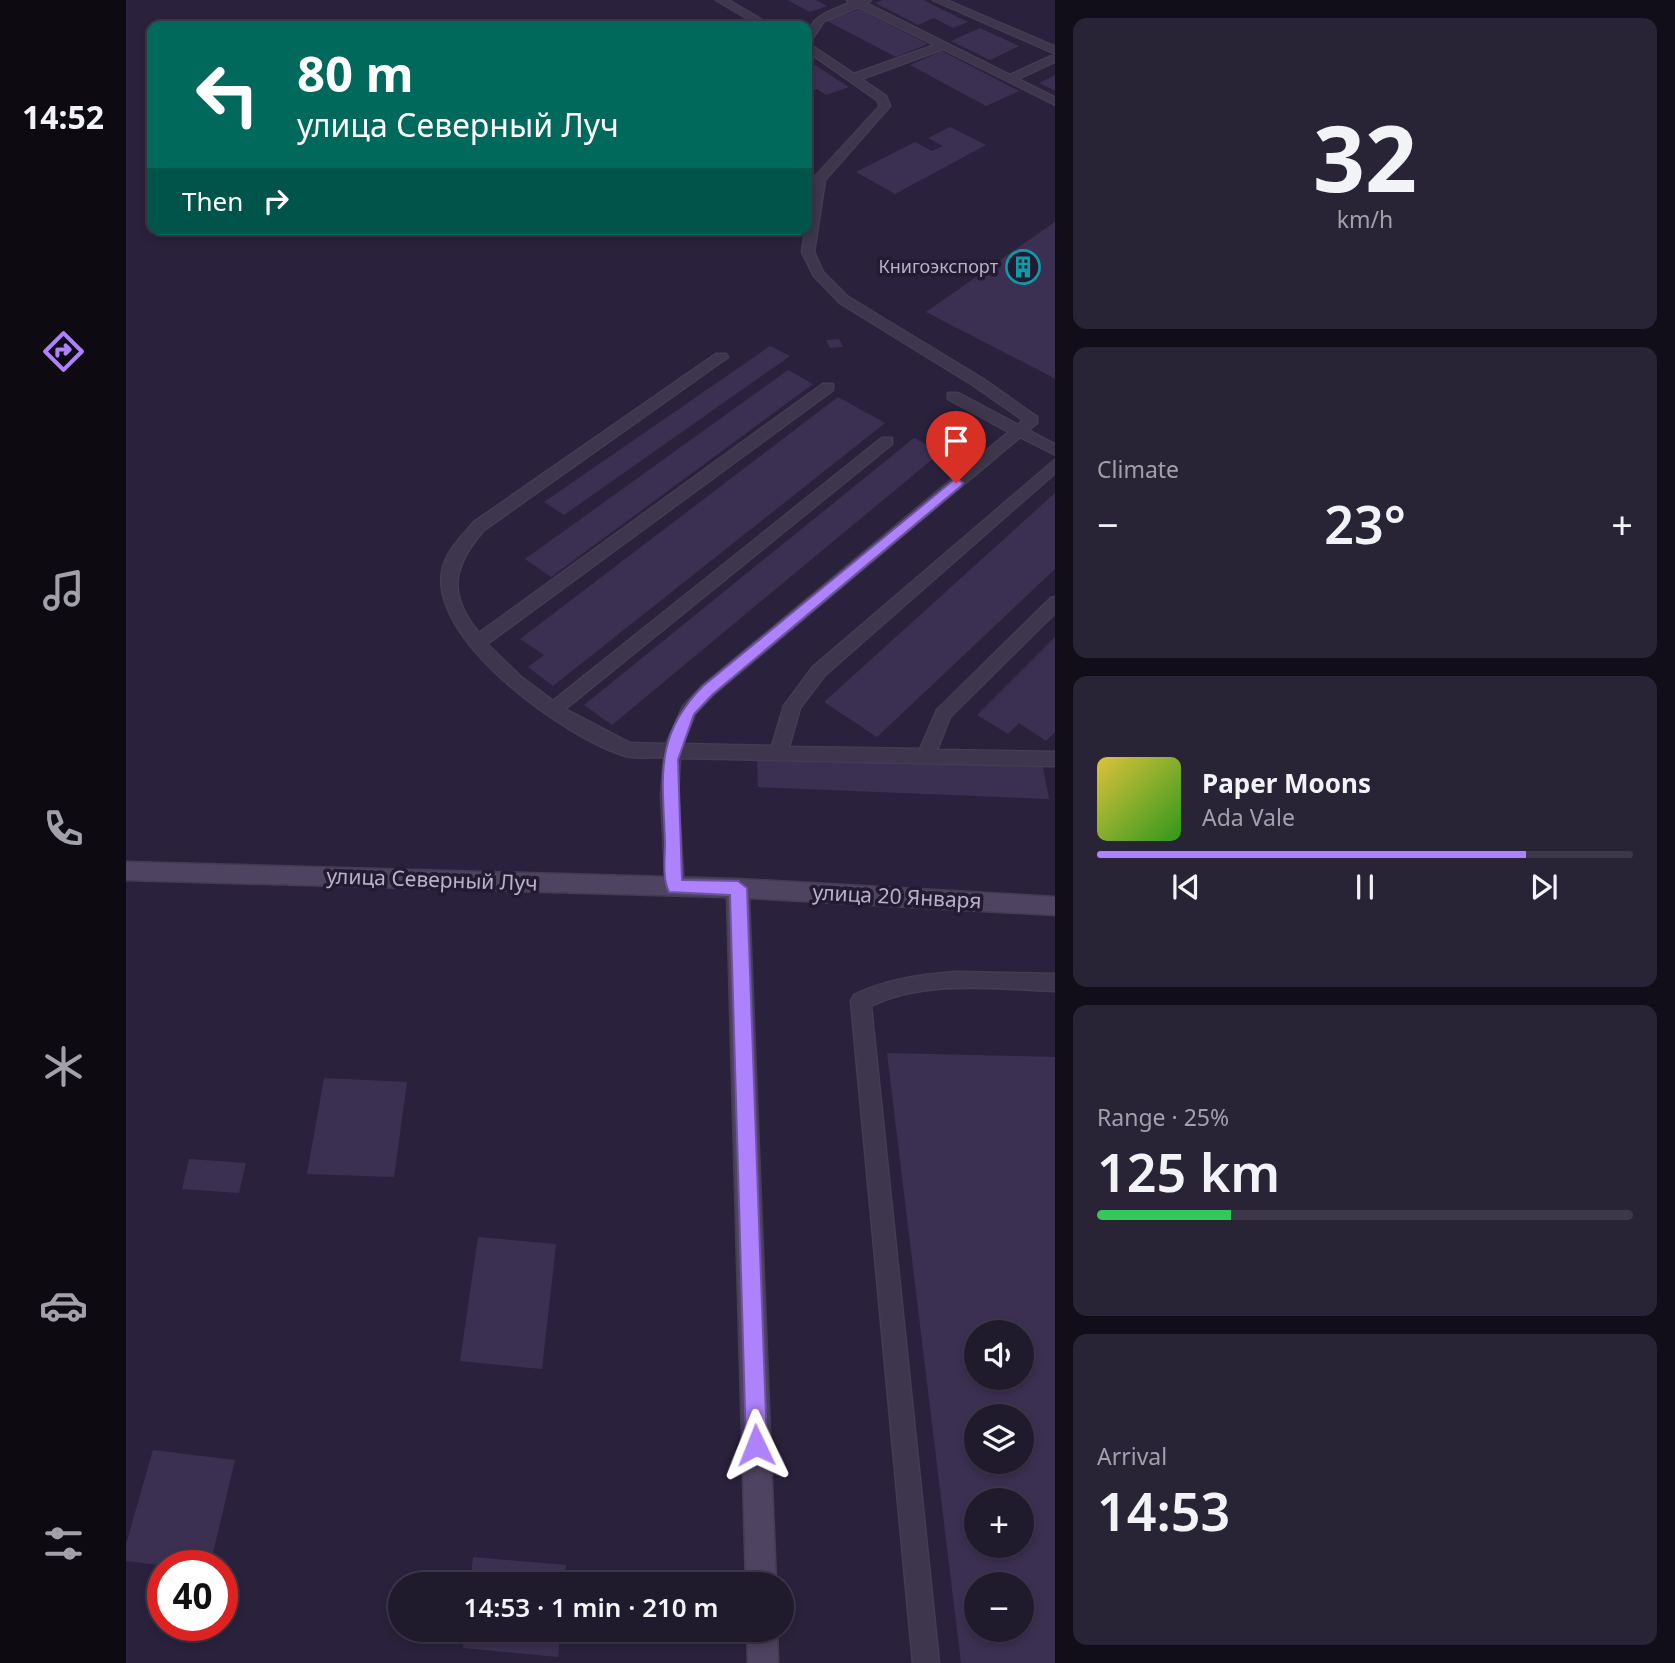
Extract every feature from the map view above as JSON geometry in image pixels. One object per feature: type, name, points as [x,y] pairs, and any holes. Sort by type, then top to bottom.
[{"type":"street","name":"улица Северный Луч","points":[[126,871],[738,888]]},
{"type":"street","name":"улица 20 Января","points":[[738,888],[1055,906]]},
{"type":"street","points":[[738,888],[761,1572]]},
{"type":"street","points":[[762,1642],[763,1663]]},
{"type":"lane","points":[[720,0],[758,21]]},
{"type":"lane","points":[[938,0],[1055,51]]},
{"type":"lane","points":[[812,34],[820,19],[859,1],[1055,102]]},
{"type":"lane","points":[[854,78],[943,46]]},
{"type":"lane","points":[[812,48],[882,98],[885,106],[818,179],[812,223]]},
{"type":"lane","points":[[1012,78],[1055,57]]},
{"type":"lane","points":[[674,887],[670,787],[673,750],[688,710],[708,690],[1032,419],[978,382],[844,300],[818,273],[808,252],[810,235]]},
{"type":"lane","points":[[721,357],[479,526],[460,549],[449,573],[450,596],[477,643],[498,666],[553,710],[601,741],[629,750],[1055,759]]},
{"type":"lane","points":[[477,643],[828,387]]},
{"type":"lane","points":[[953,396],[1055,452]]},
{"type":"lane","points":[[553,710],[887,441]]},
{"type":"lane","points":[[779,752],[792,706],[819,671],[1055,464]]},
{"type":"lane","points":[[926,756],[943,714],[1055,602]]},
{"type":"lane","points":[[926,1663],[861,1001],[878,990],[908,984],[1055,983]]},
{"type":"building","points":[[787,0],[816,0],[827,6],[810,12]]},
{"type":"building","points":[[883,0],[923,0],[968,22],[953,28],[934,18],[918,25],[875,3]]},
{"type":"building","points":[[859,9],[928,44],[896,57],[827,21]]},
{"type":"building","points":[[980,28],[1019,46],[990,60],[951,41]]},
{"type":"building","points":[[942,51],[1019,91],[986,106],[910,65]]},
{"type":"building","points":[[812,63],[849,87],[826,95],[817,89],[812,90]]},
{"type":"building","points":[[1055,75],[1055,91],[1039,83]]},
{"type":"building","points":[[950,127],[986,145],[895,194],[856,172],[915,142],[932,151],[943,146],[928,138]]},
{"type":"building","name":"Книгоэкспорт","points":[[1055,222],[1055,378],[926,312]]},
{"type":"building","points":[[839,339],[843,347],[830,348],[826,340]]},
{"type":"building","points":[[770,346],[790,356],[564,515],[544,502]]},
{"type":"building","points":[[788,370],[813,384],[551,577],[525,559]]},
{"type":"building","points":[[838,397],[885,423],[553,686],[528,667],[544,655],[520,639]]},
{"type":"building","points":[[914,438],[941,452],[612,725],[584,705]]},
{"type":"building","points":[[1055,493],[1055,569],[877,737],[824,702]]},
{"type":"building","points":[[1055,637],[1055,732],[1046,741],[1019,723],[1008,734],[977,715]]},
{"type":"building","points":[[757,756],[1043,767],[1049,799],[758,787]]},
{"type":"building","points":[[887,1053],[1055,1057],[1055,1663],[961,1663]]},
{"type":"building","points":[[324,1078],[407,1082],[394,1177],[307,1174]]},
{"type":"building","points":[[189,1159],[246,1163],[239,1193],[182,1189]]},
{"type":"building","points":[[478,1237],[556,1244],[542,1369],[460,1361]]},
{"type":"building","points":[[153,1450],[235,1460],[214,1550],[147,1550],[147,1564],[126,1561],[126,1544]]},
{"type":"building","points":[[473,1557],[566,1565],[565,1572],[471,1572]]},
{"type":"building","points":[[464,1642],[560,1642],[558,1657],[463,1648]]},
{"type":"place","name":"Книгоэкспорт","points":[[1023,267]]},
{"type":"route","points":[[756,1445],[738,888],[674,887],[670,760],[678,730],[688,710],[708,690],[956,483]]}]
